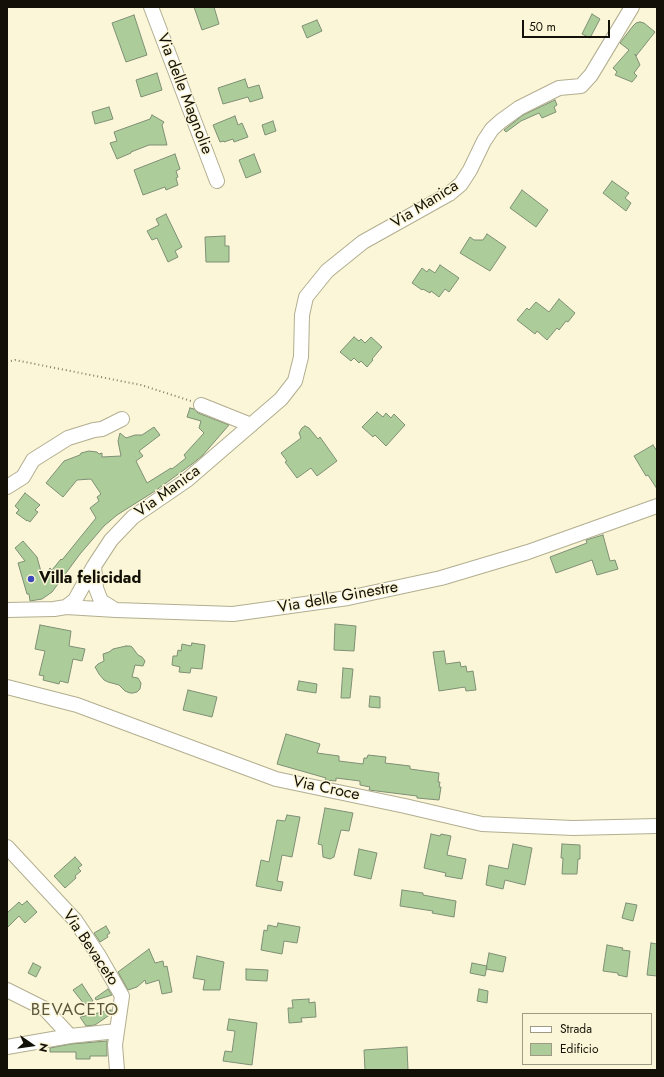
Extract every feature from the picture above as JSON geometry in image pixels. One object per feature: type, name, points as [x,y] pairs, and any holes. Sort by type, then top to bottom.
[{"type":"street","name":"Via delle Magnolie","points":[[151,7],[217,181]]},
{"type":"street","name":"Via Manica","points":[[66,607],[75,600],[94,566],[111,540],[133,517],[187,480],[281,399],[295,381],[301,357],[302,315],[306,297],[327,271],[363,242],[449,194],[461,184],[470,170],[484,141],[492,129],[501,121],[519,108],[559,88],[581,86],[591,75],[632,7]]},
{"type":"street","points":[[201,405],[251,425]]},
{"type":"street","points":[[7,487],[23,477],[33,460],[68,438],[102,429],[122,419]]},
{"type":"street","name":"Via delle Ginestre","points":[[7,610],[54,609],[66,607],[233,614],[348,598],[441,578],[528,552],[657,506]]},
{"type":"street","points":[[94,566],[96,588],[101,601],[116,610]]},
{"type":"street","name":"Via Croce","points":[[7,687],[77,706],[276,779],[406,806],[482,824],[573,828],[657,826]]},
{"type":"street","name":"Via Bevaceto","points":[[7,846],[75,920],[99,956],[122,996],[114,1046],[117,1070]]},
{"type":"street","points":[[7,990],[45,1009],[70,1036]]},
{"type":"street","points":[[7,1047],[70,1036],[117,1031]]},
{"type":"path","points":[[7,362],[15,360],[141,385],[201,405]]},
{"type":"building","points":[[194,7],[214,7],[219,24],[202,30]]},
{"type":"building","points":[[592,14],[600,19],[590,38],[582,34]]},
{"type":"building","points":[[134,15],[147,55],[126,62],[112,23]]},
{"type":"building","points":[[317,20],[322,31],[307,38],[302,26]]},
{"type":"building","points":[[640,22],[644,23],[655,32],[636,56],[635,54],[640,65],[634,73],[637,76],[632,82],[615,75],[617,72],[613,68],[629,50],[620,43],[633,26]]},
{"type":"building","points":[[157,73],[162,90],[141,97],[136,80]]},
{"type":"building","points":[[245,79],[248,88],[259,85],[263,98],[250,102],[248,97],[223,104],[218,88]]},
{"type":"building","points":[[555,100],[557,105],[554,107],[556,112],[542,118],[539,113],[521,121],[506,132],[504,130],[523,115]]},
{"type":"building","points":[[109,107],[113,119],[95,124],[92,112]]},
{"type":"building","points":[[152,115],[164,122],[162,125],[167,145],[149,145],[117,159],[110,143],[117,141],[114,132],[150,119]]},
{"type":"building","points":[[235,116],[238,125],[242,123],[248,137],[234,142],[233,139],[220,142],[213,125]]},
{"type":"building","points":[[273,121],[276,131],[265,135],[262,125]]},
{"type":"building","points":[[175,154],[180,169],[176,171],[178,185],[166,190],[165,187],[143,195],[134,170]]},
{"type":"building","points":[[254,154],[261,172],[246,178],[239,160]]},
{"type":"building","points":[[612,181],[629,193],[625,198],[631,203],[626,211],[603,193]]},
{"type":"building","points":[[522,190],[548,210],[536,227],[510,208]]},
{"type":"building","points":[[166,214],[182,247],[175,251],[178,257],[168,262],[157,238],[152,240],[147,231],[159,225],[156,219]]},
{"type":"building","points":[[487,234],[506,247],[490,271],[460,253],[470,237],[474,240],[483,240]]},
{"type":"building","points":[[225,236],[225,246],[229,246],[229,262],[206,262],[205,237]]},
{"type":"building","points":[[440,265],[459,278],[449,292],[445,289],[439,297],[431,291],[430,293],[423,289],[422,290],[412,283],[422,268],[427,272],[429,269],[435,273]]},
{"type":"building","points":[[559,299],[575,313],[559,330],[557,328],[547,340],[537,331],[535,334],[517,320],[527,308],[529,310],[536,302],[549,312]]},
{"type":"building","points":[[354,337],[359,341],[361,339],[365,343],[371,337],[382,347],[367,367],[361,361],[359,363],[354,358],[351,361],[340,352]]},
{"type":"building","points":[[190,408],[194,409],[198,413],[229,425],[202,456],[155,491],[117,515],[104,526],[80,554],[52,592],[42,599],[30,601],[18,563],[25,561],[15,548],[23,541],[37,557],[43,579],[50,568],[52,570],[61,559],[62,560],[96,518],[90,508],[99,501],[97,497],[101,494],[91,479],[77,480],[63,497],[46,483],[64,461],[89,451],[97,452],[99,454],[102,453],[102,457],[121,456],[118,441],[120,433],[126,438],[135,435],[142,435],[154,427],[160,435],[139,451],[143,456],[136,461],[147,483],[171,468],[172,469],[186,458],[184,455],[204,433],[199,428],[201,421],[187,417]]},
{"type":"building","points":[[377,412],[383,417],[386,413],[391,418],[394,414],[405,425],[386,446],[375,435],[373,437],[362,427]]},
{"type":"building","points":[[305,426],[309,428],[318,439],[320,437],[337,461],[317,476],[311,468],[297,478],[285,462],[287,461],[281,453],[301,438],[299,433]]},
{"type":"building","points":[[653,445],[657,451],[657,489],[648,475],[646,476],[634,456]]},
{"type":"building","points":[[25,493],[40,505],[35,510],[38,512],[30,522],[16,513],[19,510],[15,506]]},
{"type":"building","points":[[603,535],[610,561],[615,560],[618,569],[597,575],[592,560],[556,573],[550,557],[587,543],[586,540]]},
{"type":"building","points":[[335,624],[356,626],[354,651],[334,650]]},
{"type":"building","points":[[40,625],[71,631],[69,646],[85,649],[82,661],[73,659],[68,683],[60,681],[59,684],[43,680],[44,676],[39,675],[45,651],[35,649]]},
{"type":"building","points":[[192,643],[205,645],[202,669],[191,668],[190,673],[179,672],[180,667],[172,665],[173,656],[177,656],[178,650],[181,651],[182,644],[191,646]]},
{"type":"building","points":[[126,646],[132,647],[145,661],[143,666],[135,665],[132,677],[138,678],[141,683],[140,689],[133,693],[125,691],[119,685],[104,680],[95,667],[104,661],[103,654],[113,649]]},
{"type":"building","points":[[444,651],[446,664],[460,662],[461,667],[466,666],[467,672],[473,671],[476,690],[466,691],[465,687],[439,691],[433,652]]},
{"type":"building","points":[[343,668],[353,669],[350,698],[341,698]]},
{"type":"building","points":[[299,681],[317,684],[316,693],[297,690]]},
{"type":"building","points":[[188,690],[217,697],[212,717],[183,710]]},
{"type":"building","points":[[370,696],[380,697],[380,708],[369,707]]},
{"type":"building","points":[[286,734],[320,744],[317,753],[339,756],[339,761],[363,764],[364,758],[367,758],[368,755],[386,757],[385,763],[410,766],[410,769],[439,773],[438,782],[440,782],[439,787],[441,787],[439,800],[369,790],[370,787],[360,785],[360,781],[336,778],[336,781],[325,780],[326,778],[277,764]]},
{"type":"building","points":[[325,808],[353,813],[349,831],[341,830],[334,857],[330,859],[323,857],[322,845],[318,844]]},
{"type":"building","points":[[287,815],[300,817],[292,857],[282,855],[277,881],[283,882],[281,891],[256,886],[261,860],[269,862],[277,820],[285,821]]},
{"type":"building","points":[[431,834],[451,836],[447,855],[466,859],[462,879],[445,876],[446,873],[424,868]]},
{"type":"building","points":[[513,844],[532,848],[525,885],[505,880],[503,889],[486,885],[489,865],[508,869]]},
{"type":"building","points":[[562,844],[580,845],[580,859],[578,859],[577,874],[562,874]]},
{"type":"building","points":[[359,849],[377,853],[371,879],[354,875]]},
{"type":"building","points":[[75,857],[82,865],[78,868],[81,871],[65,888],[54,876]]},
{"type":"building","points":[[402,890],[423,893],[423,895],[456,901],[454,917],[432,913],[433,911],[400,906]]},
{"type":"building","points":[[27,901],[37,912],[25,923],[19,916],[7,928],[7,913],[19,902],[22,905]]},
{"type":"building","points":[[626,903],[637,905],[633,921],[622,918]]},
{"type":"building","points":[[278,923],[300,927],[297,943],[284,941],[282,954],[261,950],[264,930],[267,931],[268,925],[277,927]]},
{"type":"building","points":[[106,926],[110,933],[107,935],[108,937],[100,942],[94,933]]},
{"type":"building","points":[[651,943],[657,944],[657,976],[647,975]]},
{"type":"building","points":[[607,945],[630,951],[627,977],[618,975],[618,973],[603,971]]},
{"type":"building","points":[[149,949],[155,963],[163,961],[164,967],[167,966],[172,992],[162,994],[159,980],[146,984],[145,980],[137,987],[128,990],[118,972]]},
{"type":"building","points":[[489,953],[506,957],[503,972],[486,969]]},
{"type":"building","points":[[197,956],[224,962],[220,990],[203,990],[205,980],[193,978]]},
{"type":"building","points":[[33,963],[41,967],[36,977],[28,973]]},
{"type":"building","points":[[472,963],[487,966],[485,976],[470,973]]},
{"type":"building","points":[[246,969],[268,970],[267,981],[246,980]]},
{"type":"building","points":[[82,984],[93,1001],[84,1004],[73,990]]},
{"type":"building","points":[[108,989],[112,995],[96,1000],[95,998]]},
{"type":"building","points":[[479,989],[488,991],[487,1003],[477,1001]]},
{"type":"building","points":[[309,999],[309,1003],[315,1002],[316,1017],[301,1018],[302,1022],[289,1023],[288,1008],[293,1008],[292,1000]]},
{"type":"building","points":[[111,1010],[111,1014],[95,1025],[86,1026],[80,1017]]},
{"type":"building","points":[[229,1019],[257,1023],[252,1065],[223,1061],[225,1051],[232,1052],[235,1031],[227,1030]]},
{"type":"building","points":[[107,1041],[107,1056],[90,1056],[90,1059],[76,1059],[76,1052],[50,1052],[50,1048],[71,1044]]},
{"type":"building","points":[[407,1047],[408,1070],[365,1070],[364,1050]]},
{"type":"place","name":"Villa felicidad","points":[[31,579]]},
{"type":"district","name":"BEVACETO","points":[[75,1011]]}]
